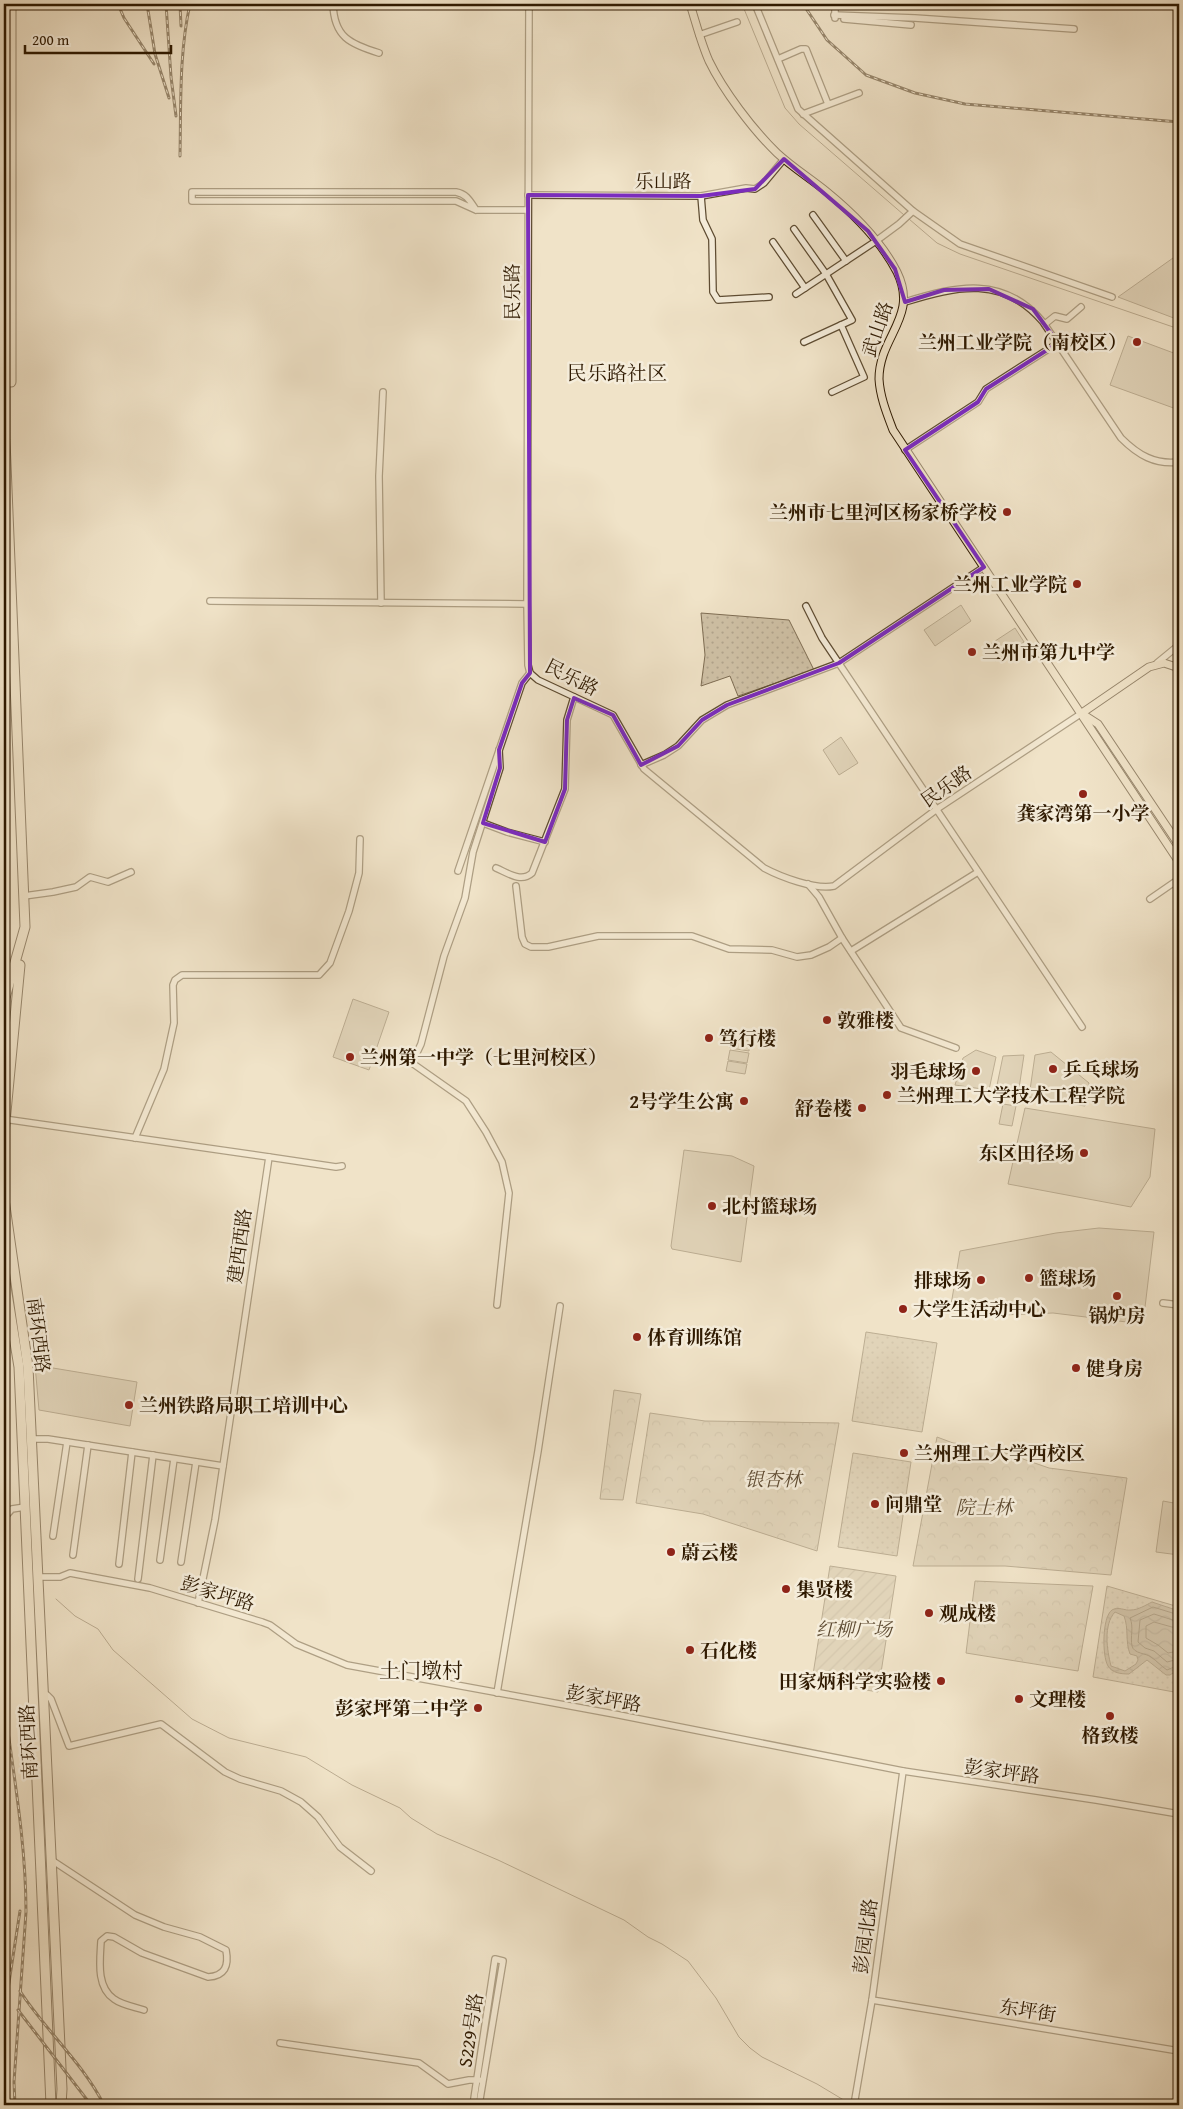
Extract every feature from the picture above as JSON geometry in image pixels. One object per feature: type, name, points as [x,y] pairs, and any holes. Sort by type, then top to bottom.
[{"type":"highway","points":[[4,4],[5,440],[24,896],[24,935],[15,1006],[4,1133]]},
{"type":"highway","points":[[7,477],[10,439],[12,340],[11,4]]},
{"type":"highway","points":[[4,1015],[4,1002],[24,935]]},
{"type":"highway","name":"南环西路","points":[[4,1199],[28,1367],[25,1507],[51,2105]]},
{"type":"highway","name":"南环西路","points":[[4,1274],[19,1368],[27,1439],[37,1576],[62,2090],[61,2105]]},
{"type":"main road","name":"武山路","points":[[690,4],[709,61],[753,127],[784,159],[847,208],[876,241],[895,269],[903,286],[905,302],[884,354],[879,379],[888,416],[905,450],[1082,713]]},
{"type":"main road","points":[[1082,713],[1158,663],[1179,668]]},
{"type":"main road","points":[[1082,713],[1098,724],[1179,845]]},
{"type":"main road","points":[[1082,713],[1090,729],[1179,862]]},
{"type":"main road","points":[[4,1002],[15,1006]]},
{"type":"street","points":[[333,4],[336,23],[341,34],[351,43],[379,53]]},
{"type":"street","name":"民乐路","points":[[529,4],[527,604],[528,666],[530,673],[538,680],[613,715],[630,741],[641,765],[764,868],[776,875],[825,888],[834,886],[937,809],[1082,713]]},
{"type":"street","points":[[754,4],[798,109],[912,213],[960,244],[1112,297]]},
{"type":"street","points":[[835,4],[834,18],[911,25]]},
{"type":"street","points":[[834,15],[915,18],[1074,29]]},
{"type":"street","points":[[699,35],[737,22]]},
{"type":"street","points":[[778,59],[801,49],[806,49],[828,104]]},
{"type":"street","points":[[803,114],[860,93]]},
{"type":"street","name":"乐山路","points":[[528,196],[700,196],[746,188],[755,189],[764,183],[784,159]]},
{"type":"street","points":[[476,210],[470,200],[463,194],[456,192],[192,192],[192,202],[456,202],[476,210],[528,210]]},
{"type":"street","points":[[313,193],[313,202]]},
{"type":"street","points":[[700,196],[703,220],[712,239],[713,292],[718,300],[770,297]]},
{"type":"street","points":[[796,294],[876,241],[912,213]]},
{"type":"street","points":[[813,215],[846,261]]},
{"type":"street","points":[[794,229],[826,274],[852,320],[804,342]]},
{"type":"street","points":[[773,242],[805,288]]},
{"type":"street","points":[[905,302],[944,290],[964,287],[990,289],[1010,296],[1033,309],[1121,438],[1133,449],[1156,462],[1179,462]]},
{"type":"street","points":[[1045,324],[1055,316],[1066,318],[1081,307]]},
{"type":"street","points":[[832,392],[864,377],[841,325]]},
{"type":"street","points":[[905,450],[978,402],[986,389],[1058,343]]},
{"type":"street","points":[[380,603],[379,476],[383,392]]},
{"type":"street","points":[[641,765],[664,755],[678,746],[702,720],[720,709],[838,663],[984,567]]},
{"type":"street","points":[[210,601],[527,604]]},
{"type":"street","points":[[806,606],[822,638],[838,663],[1082,1027]]},
{"type":"street","points":[[1158,663],[1179,645]]},
{"type":"street","points":[[458,871],[522,683],[530,673]]},
{"type":"street","points":[[496,868],[519,878],[526,878],[532,873],[564,789],[567,720],[574,697]]},
{"type":"street","points":[[497,1305],[509,1193],[502,1162],[466,1101],[412,1063],[421,1044],[444,956],[465,898],[473,852],[500,768],[499,750]]},
{"type":"street","points":[[483,823],[506,832],[545,842]]},
{"type":"street","points":[[135,1138],[164,1069],[174,1023],[173,985],[175,980],[182,975],[320,975],[330,963],[348,911],[359,873],[360,839]]},
{"type":"street","points":[[24,896],[76,887],[90,877],[108,882],[131,872]]},
{"type":"street","points":[[851,951],[978,872]]},
{"type":"street","points":[[1150,899],[1179,879]]},
{"type":"street","points":[[808,883],[819,897],[842,938],[901,1028],[956,1048]]},
{"type":"street","points":[[516,886],[522,937],[525,944],[531,947],[548,947],[598,936],[692,936],[729,949],[772,950],[797,957],[810,955],[842,938]]},
{"type":"street","points":[[5,1119],[342,1166]]},
{"type":"street","name":"建西西路","points":[[198,1603],[215,1520],[269,1157]]},
{"type":"street","points":[[1164,1303],[1179,1305]]},
{"type":"street","points":[[497,1693],[538,1451],[560,1306]]},
{"type":"street","points":[[27,1439],[67,1442],[223,1466]]},
{"type":"street","points":[[53,1536],[67,1442]]},
{"type":"street","points":[[73,1555],[88,1445]]},
{"type":"street","points":[[119,1564],[132,1452]]},
{"type":"street","points":[[138,1579],[153,1455]]},
{"type":"street","points":[[160,1560],[174,1459]]},
{"type":"street","points":[[181,1562],[196,1462]]},
{"type":"street","points":[[4,1518],[12,1509],[25,1507]]},
{"type":"street","name":"彭家坪路","points":[[37,1576],[60,1577],[70,1573],[150,1588],[270,1625],[296,1644],[347,1665],[614,1714],[903,1771],[1179,1814]]},
{"type":"street","points":[[42,1694],[47,1695],[50,1699],[69,1746],[161,1724],[225,1772],[240,1779],[281,1791],[301,1802],[318,1817],[340,1847],[371,1870]]},
{"type":"street","name":"彭园北路","points":[[854,2105],[872,2000],[903,1771]]},
{"type":"street","points":[[50,1859],[135,1914],[164,1927],[200,1937],[226,1950],[227,1964],[222,1973],[217,1976],[208,1977],[142,1953],[114,1937],[107,1936],[102,1941],[100,1964],[103,1987],[114,2000],[144,2010]]},
{"type":"street","name":"S229号路","points":[[473,2105],[480,2080],[503,1961],[495,1959],[480,2080],[479,2105]]},
{"type":"street","name":"东坪街","points":[[872,2000],[1179,2051]]},
{"type":"street","points":[[280,2043],[419,2063],[448,2084],[480,2080]]},
{"type":"highlighted area","points":[[784,159],[868,231],[895,269],[905,302],[944,290],[989,289],[1033,309],[1058,343],[986,389],[978,402],[905,450],[984,567],[839,663],[727,705],[702,720],[678,746],[641,765],[613,715],[574,698],[567,720],[565,789],[545,842],[483,823],[500,768],[499,750],[522,683],[530,673],[528,195],[701,196],[755,189]]},
{"type":"green space","points":[[1173,258],[1179,260],[1179,320],[1118,297]]},
{"type":"green space","points":[[1128,336],[1179,355],[1179,410],[1110,385]]},
{"type":"green space","points":[[961,605],[971,621],[935,646],[924,630]]},
{"type":"green space","points":[[701,613],[789,620],[814,670],[738,696],[730,676],[701,686],[705,655]]},
{"type":"green space","points":[[1015,628],[1024,642],[995,661],[986,647]]},
{"type":"green space","points":[[841,737],[858,763],[839,775],[823,750]]},
{"type":"green space","points":[[353,999],[389,1012],[369,1070],[333,1057]]},
{"type":"green space","points":[[731,1038],[750,1041],[749,1051],[730,1048]]},
{"type":"green space","points":[[730,1050],[749,1053],[747,1063],[728,1060]]},
{"type":"green space","name":"羽毛球场","points":[[976,1050],[996,1057],[989,1090],[955,1085],[963,1058]]},
{"type":"green space","name":"乒乓球场","points":[[1051,1052],[1089,1083],[1085,1106],[1029,1097],[1035,1055]]},
{"type":"green space","points":[[1024,1055],[1018,1095],[996,1090],[1003,1056]]},
{"type":"green space","points":[[728,1061],[747,1064],[745,1074],[726,1071]]},
{"type":"green space","points":[[1003,1104],[1016,1106],[1012,1126],[999,1124]]},
{"type":"green space","name":"东区田径场","points":[[1025,1108],[1155,1129],[1150,1177],[1131,1207],[1008,1184]]},
{"type":"green space","name":"北村篮球场","points":[[684,1150],[732,1156],[754,1166],[741,1262],[672,1249]]},
{"type":"green space","points":[[1099,1228],[1154,1232],[1143,1324],[1053,1313],[975,1316],[950,1311],[960,1251],[1056,1233]]},
{"type":"green space","points":[[866,1332],[937,1343],[922,1432],[852,1421]]},
{"type":"green space","points":[[35,1365],[137,1382],[130,1426],[39,1410]]},
{"type":"green space","points":[[614,1390],[641,1394],[623,1500],[600,1499]]},
{"type":"green space","name":"银杏林","points":[[650,1413],[705,1421],[839,1423],[817,1551],[703,1514],[636,1503]]},
{"type":"green space","name":"院士林","points":[[937,1437],[953,1443],[997,1450],[1049,1468],[1127,1478],[1111,1575],[1005,1566],[913,1566]]},
{"type":"green space","name":"问鼎堂","points":[[853,1453],[911,1462],[897,1556],[838,1547]]},
{"type":"green space","points":[[1163,1501],[1179,1504],[1179,1555],[1156,1552]]},
{"type":"green space","name":"红柳广场","points":[[830,1566],[896,1576],[878,1692],[812,1681]]},
{"type":"green space","points":[[975,1581],[1093,1586],[1078,1671],[966,1653]]},
{"type":"green space","points":[[1107,1586],[1179,1607],[1179,1685],[1174,1692],[1093,1677]]},
{"type":"water","points":[[1152,1602],[1179,1611],[1179,1669],[1170,1675],[1166,1675],[1147,1660],[1129,1674],[1114,1672],[1108,1666],[1105,1654],[1104,1637],[1106,1620],[1109,1614],[1114,1609],[1134,1610]],"holes":[[[1115,1612],[1124,1616],[1130,1654],[1137,1656],[1138,1660],[1136,1664],[1125,1671],[1111,1666],[1107,1638],[1111,1617]]]},
{"type":"waterway","points":[[742,4],[785,108],[799,124],[904,215]]},
{"type":"waterway","points":[[909,219],[937,243],[960,254],[1179,329]]},
{"type":"waterway","points":[[56,1599],[75,1616],[98,1629],[113,1650],[192,1719],[229,1738],[306,1757],[352,1785],[400,1808],[411,1818],[437,1834],[498,1860],[624,1920],[648,1937],[662,1944],[688,1961],[716,1998],[739,2037],[750,2048],[762,2057],[817,2084],[852,2105]]},
{"type":"railway","points":[[118,4],[124,18],[154,64]]},
{"type":"railway","points":[[147,4],[155,54],[169,98]]},
{"type":"railway","points":[[166,4],[171,77],[176,116]]},
{"type":"railway","points":[[180,4],[181,26]]},
{"type":"railway","points":[[180,156],[182,60],[190,4]]},
{"type":"railway","points":[[803,4],[827,40],[866,75],[915,93],[965,104],[1179,122]]},
{"type":"railway","points":[[4,1702],[24,1860],[26,1912],[14,2082],[15,2105]]},
{"type":"railway","points":[[4,2015],[20,1911]]},
{"type":"railway","points":[[20,1991],[86,2075],[104,2105]]},
{"type":"railway","points":[[18,2010],[91,2105]]},
{"type":"railway","points":[[4,2100],[5,2105]]},
{"type":"place","name":"兰州工业学院（南校区）","points":[[1137,342]]},
{"type":"place","name":"兰州市七里河区杨家桥学校","points":[[1007,512]]},
{"type":"place","name":"兰州工业学院","points":[[1077,584]]},
{"type":"place","name":"兰州市第九中学","points":[[972,652]]},
{"type":"place","name":"龚家湾第一小学","points":[[1083,794]]},
{"type":"place","name":"敦雅楼","points":[[827,1020]]},
{"type":"place","name":"笃行楼","points":[[709,1038]]},
{"type":"place","name":"兰州第一中学（七里河校区）","points":[[350,1057]]},
{"type":"place","name":"乒乓球场","points":[[1053,1069]]},
{"type":"place","name":"羽毛球场","points":[[976,1071]]},
{"type":"place","name":"兰州理工大学技术工程学院","points":[[887,1095]]},
{"type":"place","name":"2号学生公寓","points":[[744,1101]]},
{"type":"place","name":"舒卷楼","points":[[862,1108]]},
{"type":"place","name":"东区田径场","points":[[1084,1153]]},
{"type":"place","name":"北村篮球场","points":[[712,1206]]},
{"type":"place","name":"篮球场","points":[[1029,1278]]},
{"type":"place","name":"排球场","points":[[981,1280]]},
{"type":"place","name":"锅炉房","points":[[1117,1296]]},
{"type":"place","name":"大学生活动中心","points":[[903,1309]]},
{"type":"place","name":"体育训练馆","points":[[637,1337]]},
{"type":"place","name":"健身房","points":[[1076,1368]]},
{"type":"place","name":"兰州铁路局职工培训中心","points":[[129,1405]]},
{"type":"place","name":"兰州理工大学西校区","points":[[904,1453]]},
{"type":"place","name":"问鼎堂","points":[[875,1504]]},
{"type":"place","name":"蔚云楼","points":[[671,1552]]},
{"type":"place","name":"集贤楼","points":[[786,1589]]},
{"type":"place","name":"观成楼","points":[[929,1613]]},
{"type":"place","name":"石化楼","points":[[690,1650]]},
{"type":"place","name":"田家炳科学实验楼","points":[[941,1681]]},
{"type":"place","name":"文理楼","points":[[1019,1699]]},
{"type":"place","name":"彭家坪第二中学","points":[[478,1708]]},
{"type":"place","name":"格致楼","points":[[1110,1716]]},
{"type":"district","name":"民乐路社区","points":[[617,372]]},
{"type":"district","name":"土门墩村","points":[[421,1670]]}]
